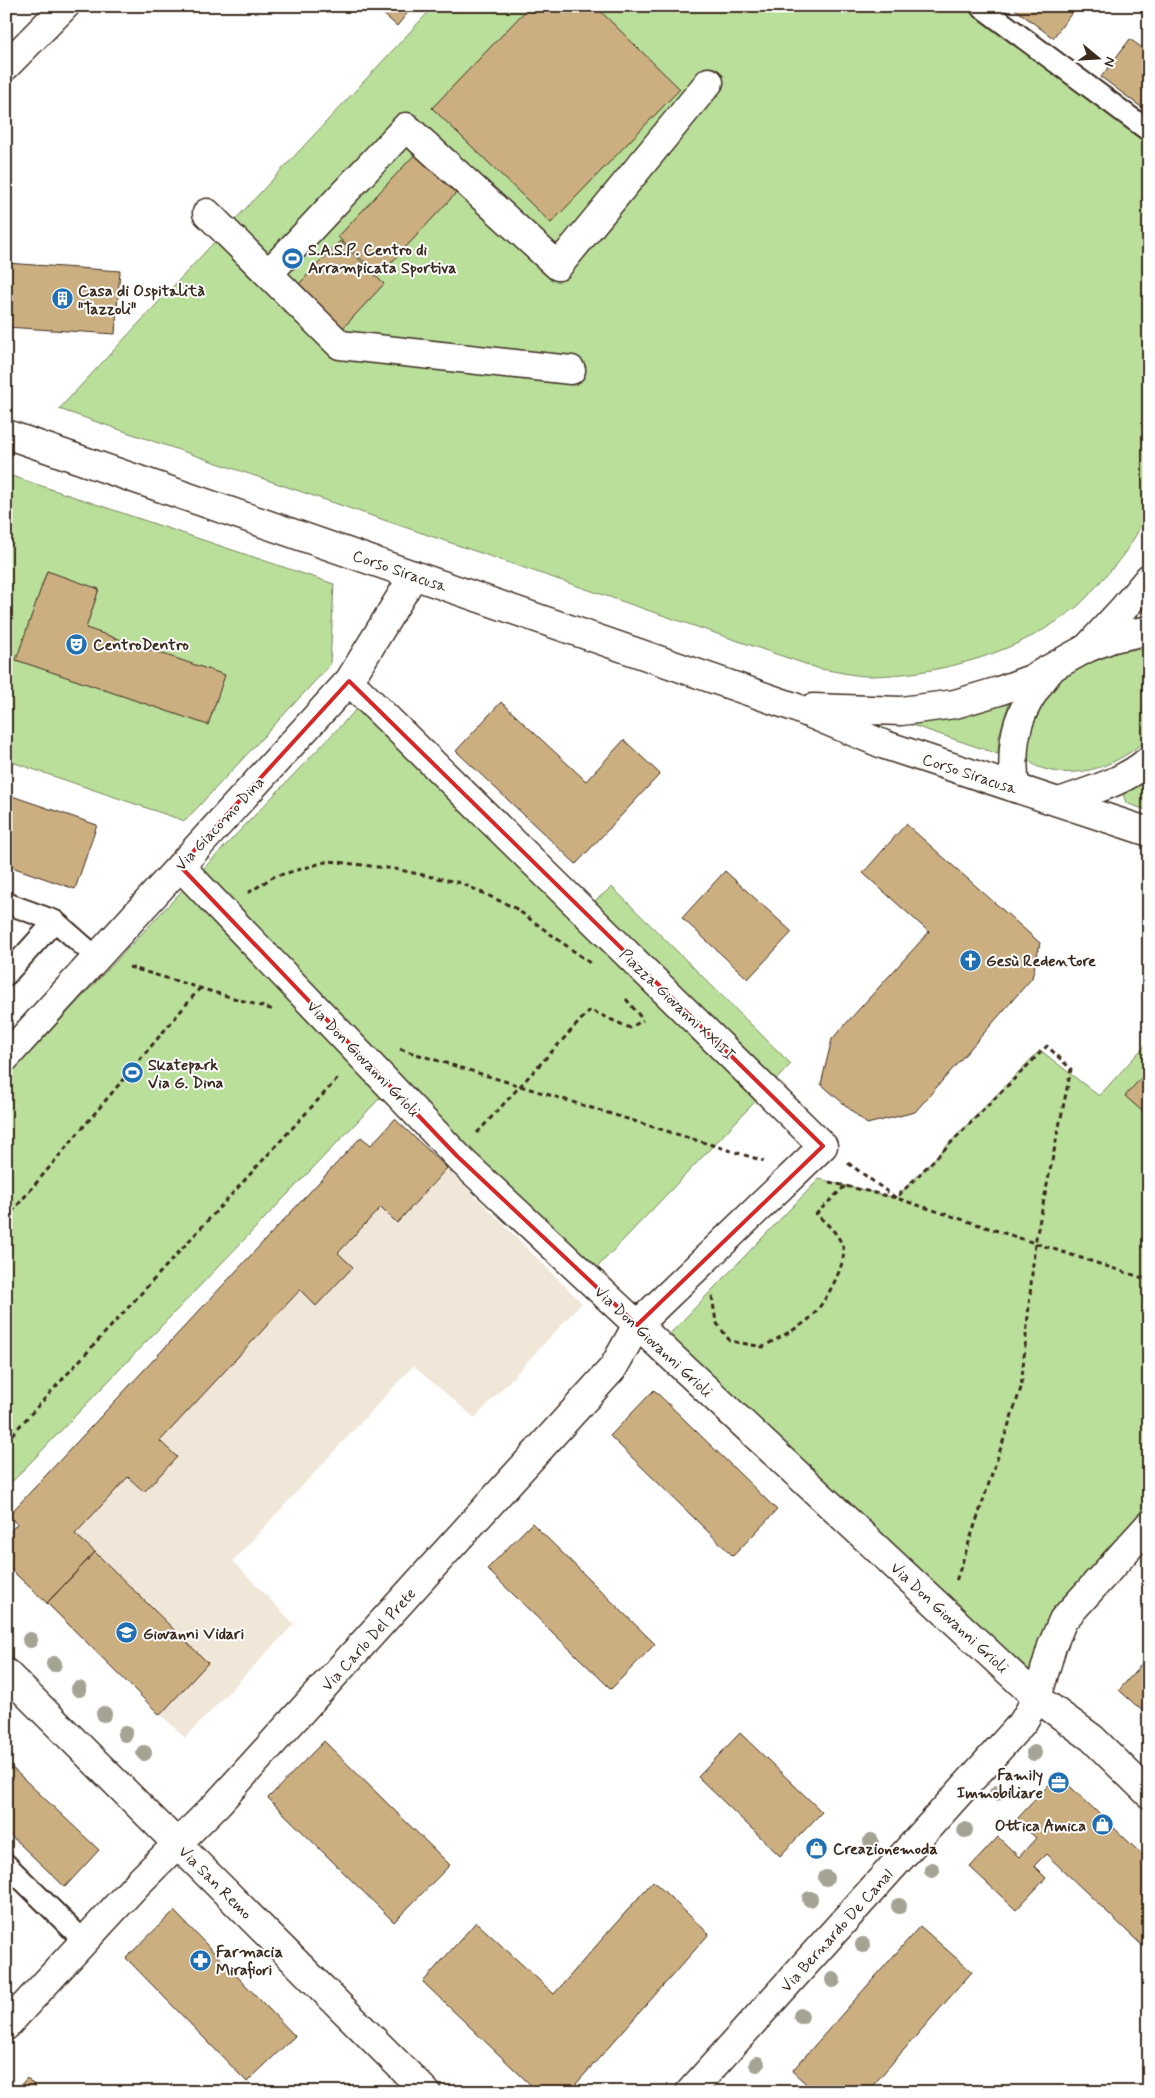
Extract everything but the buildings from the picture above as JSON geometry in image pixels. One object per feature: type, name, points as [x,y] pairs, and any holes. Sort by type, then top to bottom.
[{"type":"street","points":[[6,66],[64,6]]},
{"type":"street","points":[[268,273],[406,127],[558,266],[708,82]]},
{"type":"street","points":[[207,213],[340,345],[571,370]]},
{"type":"street","name":"Corso Siracusa","points":[[6,434],[794,707],[885,744],[1149,832]]},
{"type":"street","name":"Via Giacomo Dina","points":[[6,1057],[349,681],[414,575]]},
{"type":"street","points":[[1087,648],[1149,578]]},
{"type":"street","name":"Corso Siracusa","points":[[794,707],[902,711],[955,704],[1031,679],[1087,648],[1113,638],[1149,630]]},
{"type":"street","points":[[1015,788],[1012,761],[1013,744],[1019,720],[1031,694],[1052,668]]},
{"type":"street","name":"Piazza Giovanni XXIII","points":[[349,681],[823,1146]]},
{"type":"street","points":[[1059,802],[1107,784],[1141,767],[1149,760]]},
{"type":"street","name":"Via Don Giovanni Grioli","points":[[180,866],[457,1156],[1037,1698],[1092,1738],[1149,1794]]},
{"type":"street","points":[[637,1325],[823,1146]]},
{"type":"street","name":"Via Carlo Del Prete","points":[[6,2026],[138,1883],[218,1803],[613,1368],[637,1325]]},
{"type":"street","name":"Via Bernardo De Canal","points":[[690,2092],[1023,1722],[1037,1698],[1052,1646],[1063,1620],[1149,1525]]},
{"type":"street","name":"Via San Remo","points":[[6,1673],[426,2092]]},
{"type":"lane","points":[[980,6],[1149,131]]},
{"type":"lane","points":[[6,903],[55,920],[96,957]]},
{"type":"lane","points":[[6,975],[55,920]]},
{"type":"lane","points":[[6,1864],[84,1941]]},
{"type":"path","points":[[222,909],[274,877],[329,861],[395,869],[461,883],[515,908],[595,968]]},
{"type":"path","points":[[96,957],[281,1012]]},
{"type":"path","points":[[6,1219],[200,988]]},
{"type":"path","points":[[623,995],[643,1020]]},
{"type":"path","points":[[457,1156],[590,1010],[630,1028],[672,998]]},
{"type":"path","points":[[391,1046],[520,1087],[716,1145],[796,1172],[896,1198],[1149,1280]]},
{"type":"path","points":[[896,1198],[1048,1046],[1071,1069],[1035,1243],[1021,1388],[945,1613]]},
{"type":"path","points":[[6,1441],[360,1054]]},
{"type":"path","points":[[823,1146],[896,1198]]},
{"type":"path","points":[[701,1264],[711,1284],[716,1322],[730,1341],[763,1347],[809,1319],[830,1292],[841,1266],[844,1249],[833,1230],[816,1214],[845,1186]]},
{"type":"highlighted area","points":[[349,681],[823,1146],[637,1325],[457,1156],[180,866]]},
{"type":"shaded area","points":[[395,1119],[447,1168],[582,1303],[475,1418],[413,1366],[233,1561],[294,1624],[185,1738],[6,1566],[6,1536],[17,1524],[8,1516],[361,1137],[371,1145]]},
{"type":"green space","points":[[434,6],[965,6],[1149,142],[1149,505],[1141,526],[1130,546],[1116,564],[1078,606],[1056,622],[1007,648],[981,658],[927,671],[873,676],[853,675],[820,669],[59,409]]},
{"type":"green space","points":[[6,474],[334,584],[330,665],[185,821],[6,760]]},
{"type":"green space","points":[[1149,649],[1149,737],[1138,747],[1113,762],[1099,768],[1084,771],[1055,772],[1038,767],[1029,760],[1025,753],[1031,727],[1045,697],[1057,680],[1096,656],[1115,651]]},
{"type":"green space","points":[[373,692],[592,903],[612,887],[791,1064],[587,1278],[380,1098],[6,1488],[6,1078]]},
{"type":"green space","points":[[1010,700],[999,736],[998,754],[909,724],[972,712]]},
{"type":"green space","points":[[1149,772],[1149,811],[1126,803],[1122,790]]},
{"type":"green space","points":[[1149,1041],[1149,1525],[1063,1620],[1037,1698],[659,1345],[819,1179],[896,1198],[1040,1050],[1099,1096]]},
{"type":"place","name":"S.A.S.P. Centro di Arrampicata Sportiva","points":[[292,258]]},
{"type":"place","name":"Casa di Ospitalità \"Tazzoli\"","points":[[62,299]]},
{"type":"place","name":"CentroDentro","points":[[77,644]]},
{"type":"place","name":"Gesù Redentore","points":[[970,960]]},
{"type":"place","name":"Skatepark Via G. Dina","points":[[132,1073]]},
{"type":"place","name":"Giovanni Vidari","points":[[127,1633]]},
{"type":"place","name":"Family Immobiliare","points":[[1059,1783]]},
{"type":"place","name":"Ottica Amica","points":[[1102,1825]]},
{"type":"place","name":"Creazionemoda","points":[[817,1848]]},
{"type":"place","name":"Farmacia Mirafiori","points":[[200,1960]]}]
